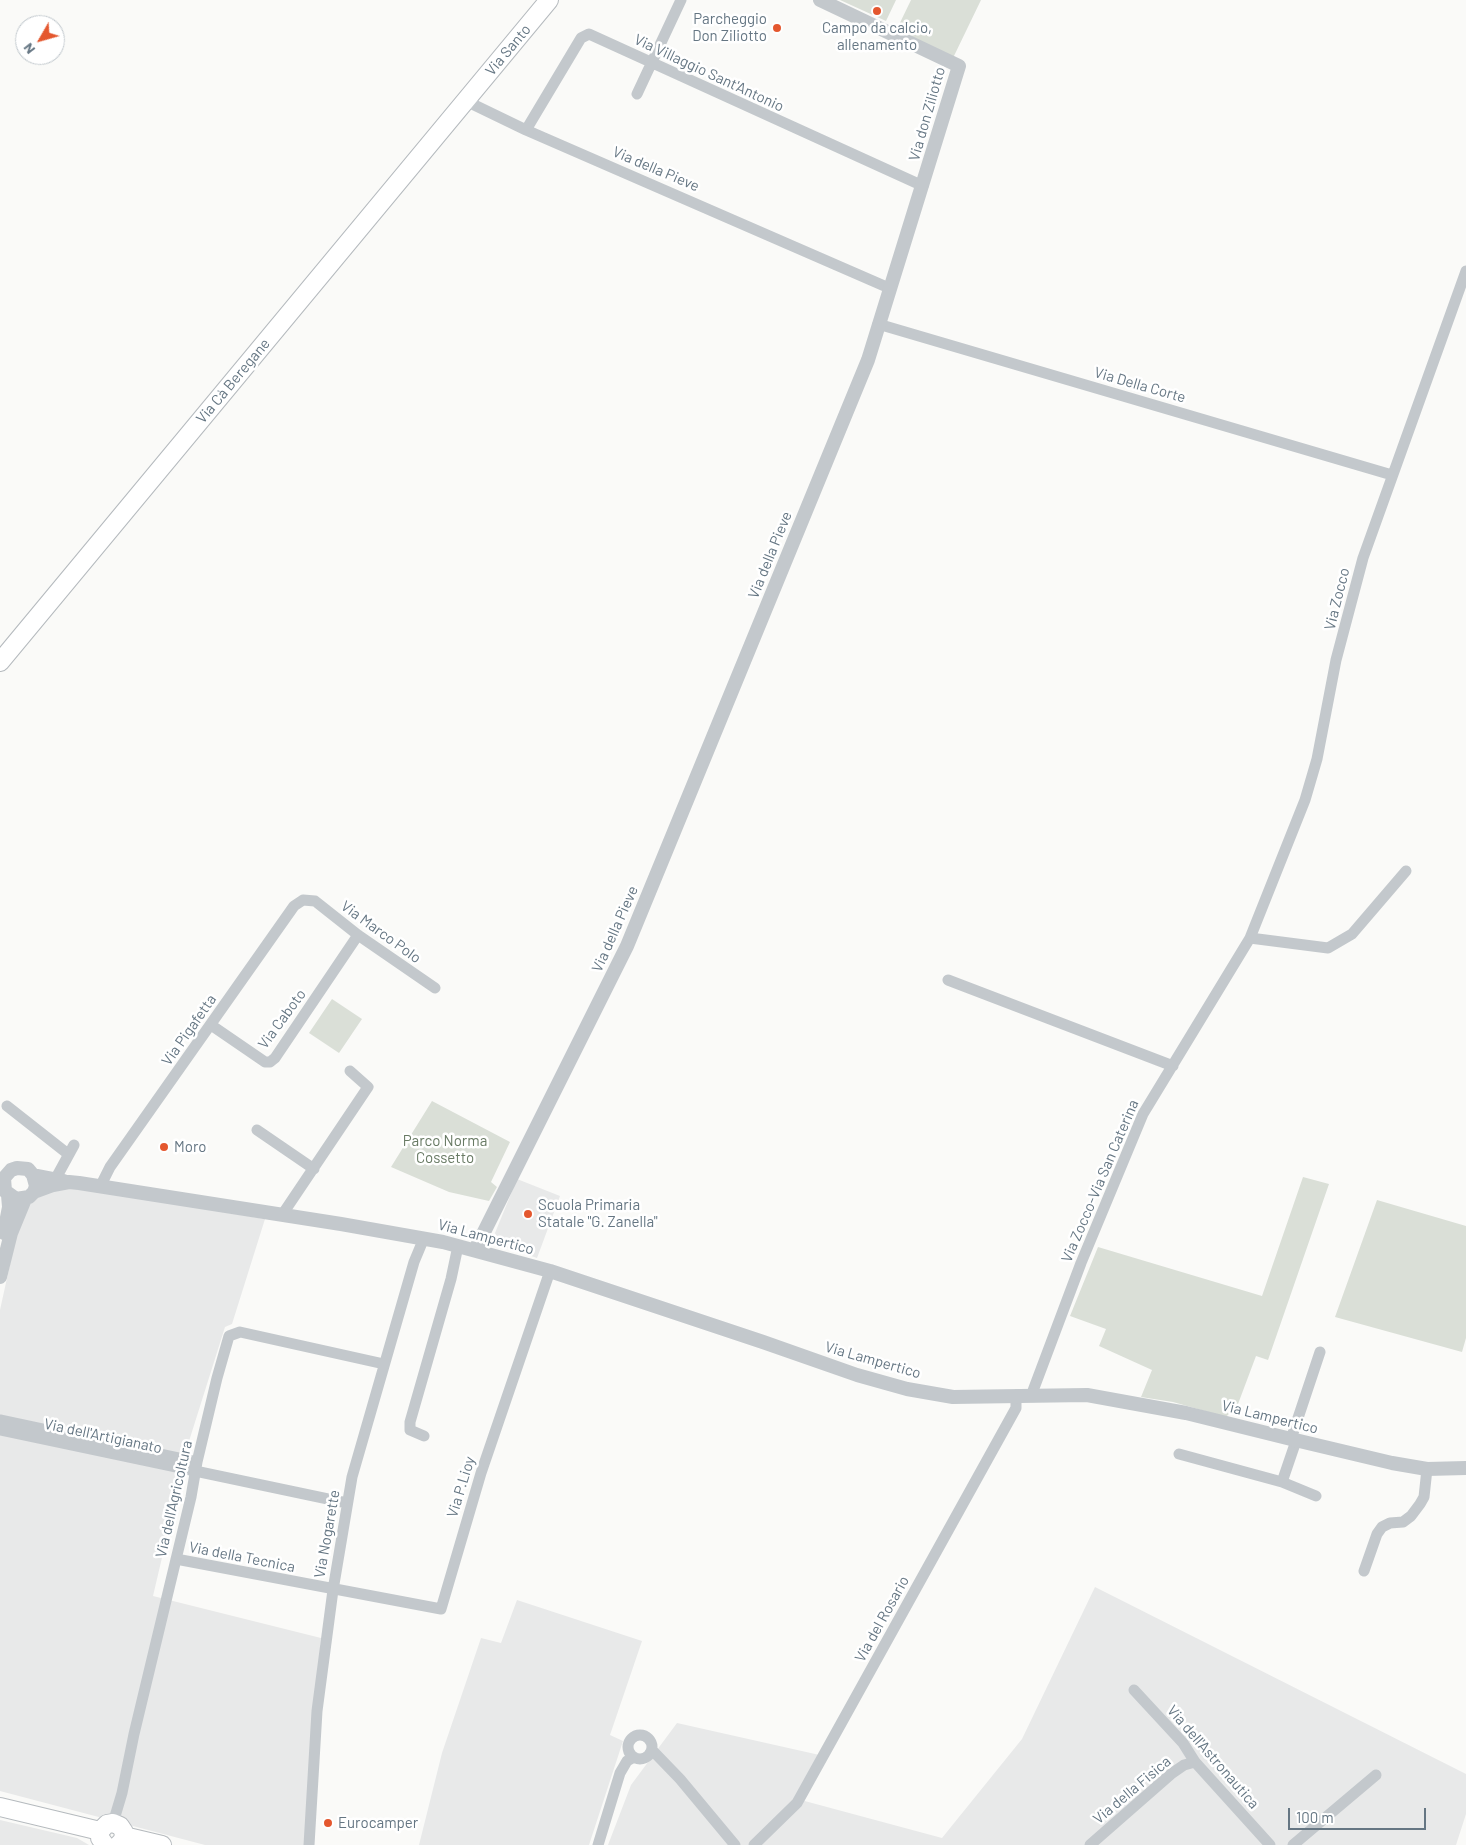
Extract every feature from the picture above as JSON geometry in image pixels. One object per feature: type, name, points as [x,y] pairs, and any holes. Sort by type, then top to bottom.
[{"type":"main road","name":"Via Santo","points":[[466,101],[549,0]]},
{"type":"main road","name":"Via Cà Beregane","points":[[0,662],[466,101]]},
{"type":"main road","points":[[0,1807],[112,1836],[162,1845]]},
{"type":"street","points":[[637,94],[681,0]]},
{"type":"street","name":"Via don Ziliotto","points":[[820,0],[959,66],[923,186],[889,288]]},
{"type":"street","name":"Via Villaggio Sant'Antonio","points":[[526,130],[581,38],[589,34],[923,186]]},
{"type":"street","name":"Via della Pieve","points":[[466,101],[526,130],[889,288],[868,360],[627,946],[475,1250]]},
{"type":"street","name":"Via Zocco","points":[[1250,938],[1304,800],[1317,759],[1336,660],[1363,558],[1466,271]]},
{"type":"street","name":"Via Della Corte","points":[[878,324],[1392,475]]},
{"type":"street","points":[[1250,938],[1328,948],[1352,934],[1406,871]]},
{"type":"street","name":"Via Pigafetta","points":[[100,1187],[110,1167],[294,906],[303,900],[310,900]]},
{"type":"street","name":"Via Marco Polo","points":[[310,900],[315,901],[358,935],[435,988]]},
{"type":"street","name":"Via Caboto","points":[[211,1025],[265,1062],[270,1062],[275,1058],[358,935]]},
{"type":"street","name":"Via Zocco-Via San Caterina","points":[[1031,1396],[1081,1264],[1143,1114],[1250,938]]},
{"type":"street","points":[[948,980],[1173,1066]]},
{"type":"street","points":[[282,1216],[368,1087],[350,1071]]},
{"type":"street","points":[[7,1106],[71,1150],[62,1180]]},
{"type":"street","points":[[257,1130],[314,1169]]},
{"type":"street","name":"Via Lampertico","points":[[4,1179],[17,1168],[24,1168],[33,1174],[100,1187],[424,1238],[550,1271],[763,1342],[857,1376],[907,1389],[953,1397],[1087,1395],[1186,1413],[1294,1440],[1427,1469],[1466,1468]]},
{"type":"street","points":[[0,1277],[11,1233],[36,1181],[33,1174]]},
{"type":"street","points":[[4,1179],[16,1200],[29,1196]]},
{"type":"street","points":[[0,1248],[9,1207],[4,1179]]},
{"type":"street","name":"Via Lampertico","points":[[29,1196],[62,1180]]},
{"type":"street","name":"Via Nogarette","points":[[309,1845],[317,1711],[332,1590],[347,1503],[352,1477],[384,1364],[414,1262],[424,1238]]},
{"type":"street","points":[[424,1436],[412,1432],[409,1427],[451,1279],[458,1246]]},
{"type":"street","name":"Via P.Lioy","points":[[332,1590],[442,1609],[481,1473],[550,1271]]},
{"type":"street","name":"Via dell'Agricoltura","points":[[112,1836],[217,1378],[229,1336],[240,1332],[384,1364]]},
{"type":"street","points":[[1282,1482],[1320,1352]]},
{"type":"street","name":"Via del Rosario","points":[[754,1845],[797,1803],[1016,1408],[1016,1395]]},
{"type":"street","name":"Via dell'Artigianato","points":[[0,1420],[347,1503]]},
{"type":"street","name":"Via dell'Artigianato","points":[[0,1430],[197,1466]]},
{"type":"street","points":[[1179,1454],[1282,1482],[1316,1496]]},
{"type":"street","points":[[1364,1570],[1377,1534],[1382,1527],[1390,1523],[1403,1522],[1411,1516],[1420,1504],[1424,1497],[1427,1469]]},
{"type":"street","name":"Via della Tecnica","points":[[176,1559],[332,1590]]},
{"type":"street","name":"Via dell'Astronautica","points":[[1134,1690],[1183,1743],[1195,1762],[1270,1845]]},
{"type":"street","points":[[634,1757],[630,1751],[629,1744],[637,1736],[647,1738],[652,1743],[652,1750],[680,1779],[735,1845]]},
{"type":"street","points":[[598,1845],[620,1773],[627,1761],[634,1757],[644,1758],[652,1750]]},
{"type":"street","name":"Via della Fisica","points":[[1090,1845],[1171,1774],[1184,1765],[1195,1762]]},
{"type":"street","points":[[1293,1845],[1376,1775]]},
{"type":"shaded area","name":"Scuola Primaria Statale \"G. Zanella\"","points":[[517,1179],[560,1196],[537,1258],[500,1245],[495,1233]]},
{"type":"shaded area","points":[[71,1187],[265,1219],[232,1324],[225,1327],[190,1438],[153,1596],[321,1638],[305,1845],[205,1845],[0,1791],[0,1310],[16,1237],[27,1206],[49,1189]]},
{"type":"shaded area","points":[[1095,1587],[1466,1774],[1466,1814],[1456,1845],[608,1845],[631,1785],[677,1723],[824,1756],[801,1800],[942,1838],[1022,1739]]},
{"type":"shaded area","points":[[517,1600],[642,1641],[610,1735],[623,1741],[589,1845],[419,1845],[442,1753],[481,1638],[501,1643]]},
{"type":"shaded area","points":[[0,1820],[77,1838],[89,1845],[0,1845]]},
{"type":"green space","name":"Campo da calcio, allenamento","points":[[840,0],[896,0],[886,21]]},
{"type":"green space","name":"Campo da calcio, allenamento","points":[[911,0],[981,0],[953,58],[896,31]]},
{"type":"green space","points":[[332,999],[362,1019],[339,1053],[309,1033]]},
{"type":"green space","name":"Parco Norma Cossetto","points":[[432,1101],[510,1142],[491,1182],[497,1187],[489,1201],[449,1192],[391,1167]]},
{"type":"green space","points":[[1303,1177],[1329,1184],[1268,1360],[1256,1356],[1238,1404],[1226,1417],[1173,1402],[1141,1397],[1152,1370],[1099,1346],[1106,1329],[1070,1316],[1098,1247],[1262,1296]]},
{"type":"green space","points":[[1377,1200],[1466,1226],[1466,1338],[1462,1352],[1335,1317]]},
{"type":"place","name":"Campo da calcio, allenamento","points":[[877,11]]},
{"type":"place","name":"Parcheggio Don Ziliotto","points":[[777,28]]},
{"type":"place","name":"Moro","points":[[164,1147]]},
{"type":"place","name":"Scuola Primaria Statale \"G. Zanella\"","points":[[528,1214]]},
{"type":"place","name":"Eurocamper","points":[[328,1823]]}]
